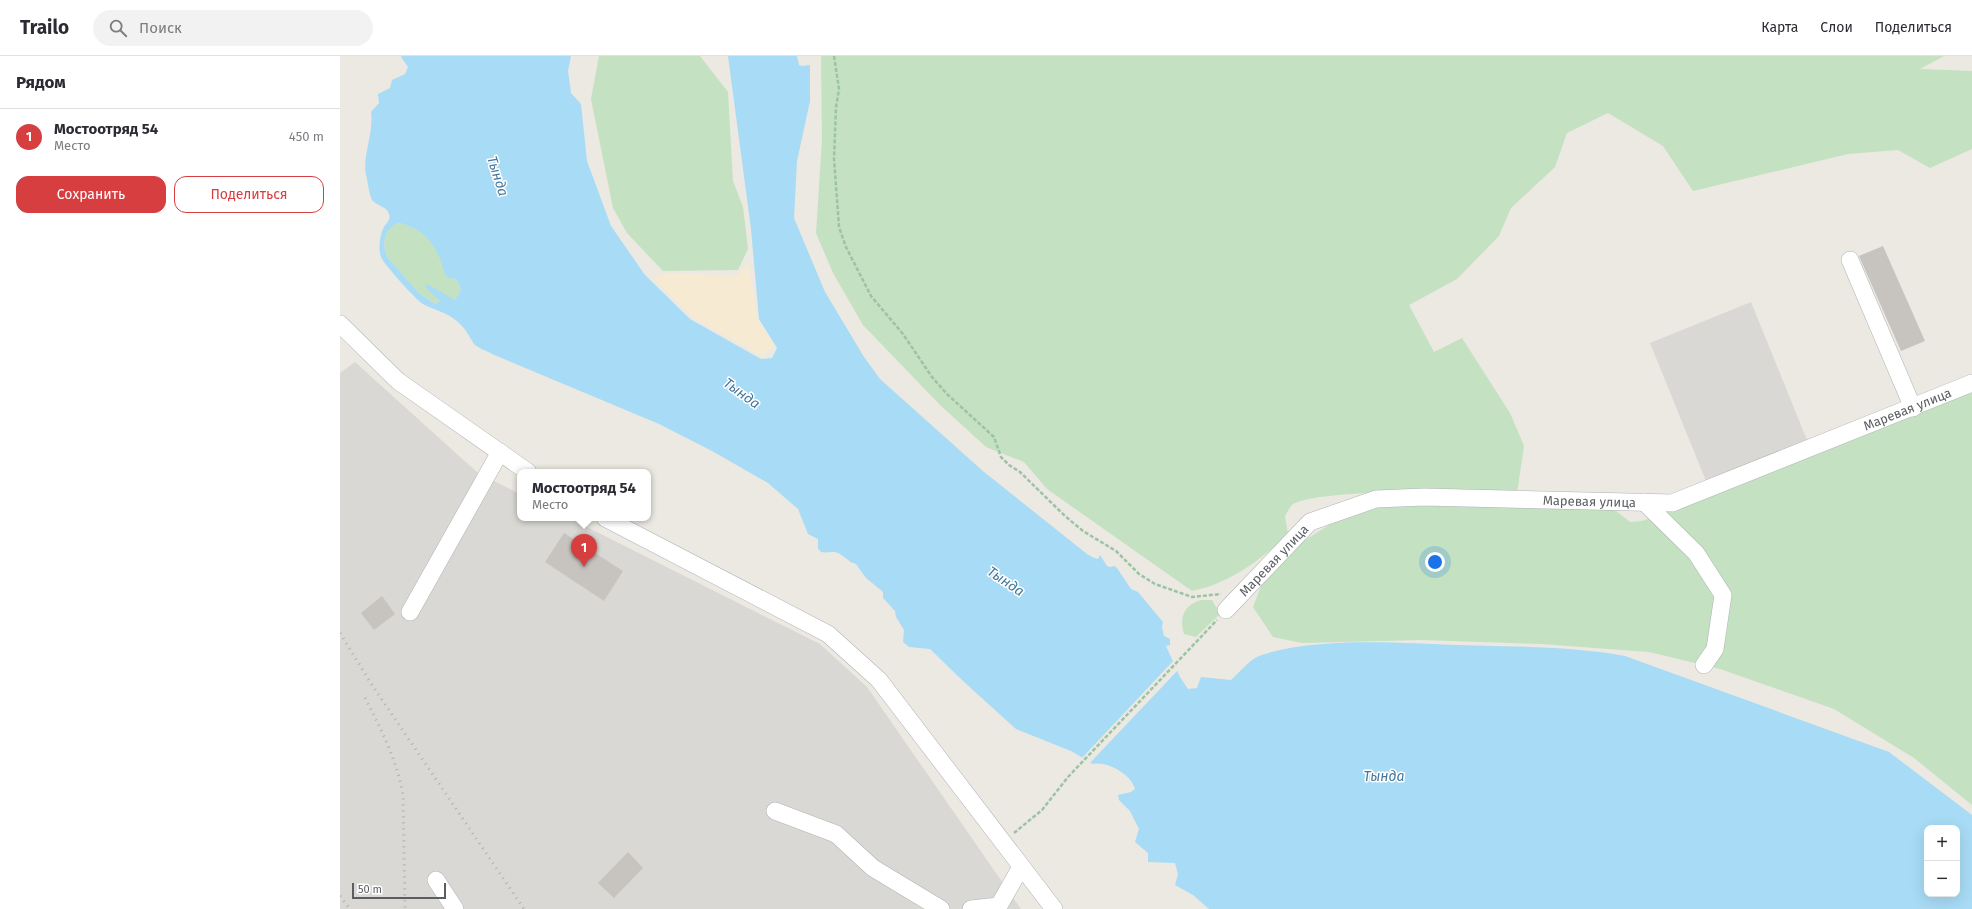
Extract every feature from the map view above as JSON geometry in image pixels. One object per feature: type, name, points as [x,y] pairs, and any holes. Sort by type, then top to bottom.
[{"type":"street","points":[[1850,260],[1913,408]]},
{"type":"street","points":[[340,324],[398,381],[524,469]]},
{"type":"street","name":"Маревая улица","points":[[1226,610],[1310,522],[1376,499],[1424,497],[1672,503],[1913,408],[1972,383]]},
{"type":"street","points":[[410,612],[500,452]]},
{"type":"street","points":[[1644,502],[1696,553],[1722,595],[1715,649],[1704,665]]},
{"type":"street","points":[[610,521],[828,634],[879,680],[1054,909]]},
{"type":"street","points":[[775,811],[836,834],[873,868],[941,909]]},
{"type":"street","points":[[971,909],[998,907],[1021,867]]},
{"type":"street","points":[[436,880],[455,909]]},
{"type":"path","points":[[834,56],[839,89],[836,107],[834,159],[839,227],[846,247],[871,296],[903,334],[932,378],[947,394],[994,437],[1001,458],[1020,472],[1065,516],[1083,531],[1116,551],[1139,574],[1169,590],[1192,597],[1243,592]]},
{"type":"path","points":[[1003,842],[1042,810],[1082,762],[1226,610]]},
{"type":"shaded area","points":[[1751,302],[1807,440],[1706,481],[1650,343]]},
{"type":"shaded area","points":[[355,362],[478,473],[517,492],[517,521],[575,521],[820,644],[867,687],[1021,909],[340,909],[340,373]]},
{"type":"green space","points":[[599,56],[700,56],[728,92],[733,181],[743,207],[748,249],[738,270],[663,271],[627,233],[613,208],[591,99]]},
{"type":"green space","points":[[821,56],[1944,56],[1920,69],[1972,71],[1972,149],[1930,168],[1898,150],[1848,154],[1693,191],[1663,146],[1608,113],[1567,133],[1555,167],[1511,208],[1499,236],[1457,279],[1409,305],[1434,352],[1462,338],[1510,413],[1524,446],[1517,493],[1398,492],[1329,496],[1305,500],[1291,506],[1285,516],[1288,534],[1256,562],[1219,583],[1192,591],[1047,489],[1024,462],[986,447],[940,405],[863,325],[833,273],[816,233],[822,140]]},
{"type":"green space","points":[[399,223],[420,231],[433,244],[453,279],[456,279],[461,289],[455,300],[426,287],[440,301],[435,304],[419,293],[387,257],[384,241],[387,232],[394,225]]},
{"type":"green space","points":[[1972,389],[1972,805],[1914,758],[1834,709],[1720,669],[1649,652],[1541,644],[1420,640],[1302,643],[1273,637],[1253,607],[1263,581],[1282,555],[1332,523],[1374,505],[1597,507],[1616,511],[1630,522],[1642,521],[1697,502]]},
{"type":"green space","points":[[1201,600],[1212,600],[1220,614],[1196,637],[1184,634],[1182,622],[1184,612],[1190,605]]},
{"type":"sand","points":[[749,263],[757,319],[775,345],[762,356],[692,317],[652,277],[663,274],[737,275]]},
{"type":"water","name":"Тында","points":[[402,56],[571,56],[568,71],[571,93],[581,104],[587,161],[611,226],[645,275],[690,319],[761,359],[772,358],[777,348],[759,319],[751,229],[728,56],[797,56],[799,65],[810,65],[810,101],[797,161],[794,218],[825,292],[864,357],[880,379],[984,472],[1087,554],[1098,559],[1100,555],[1107,566],[1114,566],[1117,568],[1131,589],[1138,592],[1163,622],[1162,627],[1164,636],[1170,639],[1170,645],[1166,646],[1180,677],[1188,689],[1197,688],[1201,677],[1231,680],[1259,656],[1281,650],[1331,643],[1385,642],[1542,648],[1583,650],[1625,656],[1889,752],[1972,815],[1972,909],[1209,909],[1193,895],[1175,885],[1178,874],[1175,863],[1148,862],[1148,853],[1135,842],[1139,829],[1130,811],[1119,800],[1118,795],[1131,792],[1135,789],[1129,778],[1118,770],[1105,765],[1093,764],[1071,751],[1016,729],[930,649],[909,647],[903,642],[904,630],[896,617],[895,611],[883,598],[883,592],[866,578],[856,564],[837,553],[821,552],[818,548],[818,539],[808,534],[798,509],[768,483],[712,451],[659,424],[480,348],[474,344],[457,321],[448,315],[423,304],[407,289],[381,257],[381,237],[389,216],[388,211],[375,203],[370,196],[365,168],[371,128],[371,112],[379,103],[378,94],[390,88],[392,80],[405,74],[408,67],[401,57]],"holes":[[[399,223],[409,226],[424,235],[430,242],[439,257],[445,275],[448,278],[456,279],[461,289],[455,300],[427,284],[425,287],[440,301],[435,304],[419,293],[387,257],[384,246],[387,232],[390,228]]]},
{"type":"pier","points":[[1175,659],[1179,669],[1089,764],[1081,759]]},
{"type":"building","points":[[1883,246],[1925,341],[1901,351],[1859,256]]},
{"type":"building","points":[[564,533],[623,571],[604,601],[545,562]]},
{"type":"building","points":[[382,596],[395,614],[374,630],[361,613]]},
{"type":"building","points":[[628,852],[643,868],[614,898],[598,883]]},
{"type":"railway","points":[[340,633],[372,685],[524,909]]},
{"type":"railway","points":[[365,698],[393,757],[403,795],[405,909]]},
{"type":"railway","points":[[340,896],[350,909]]},
{"type":"place","name":"Мостоотряд 54","points":[[584,567]]}]
